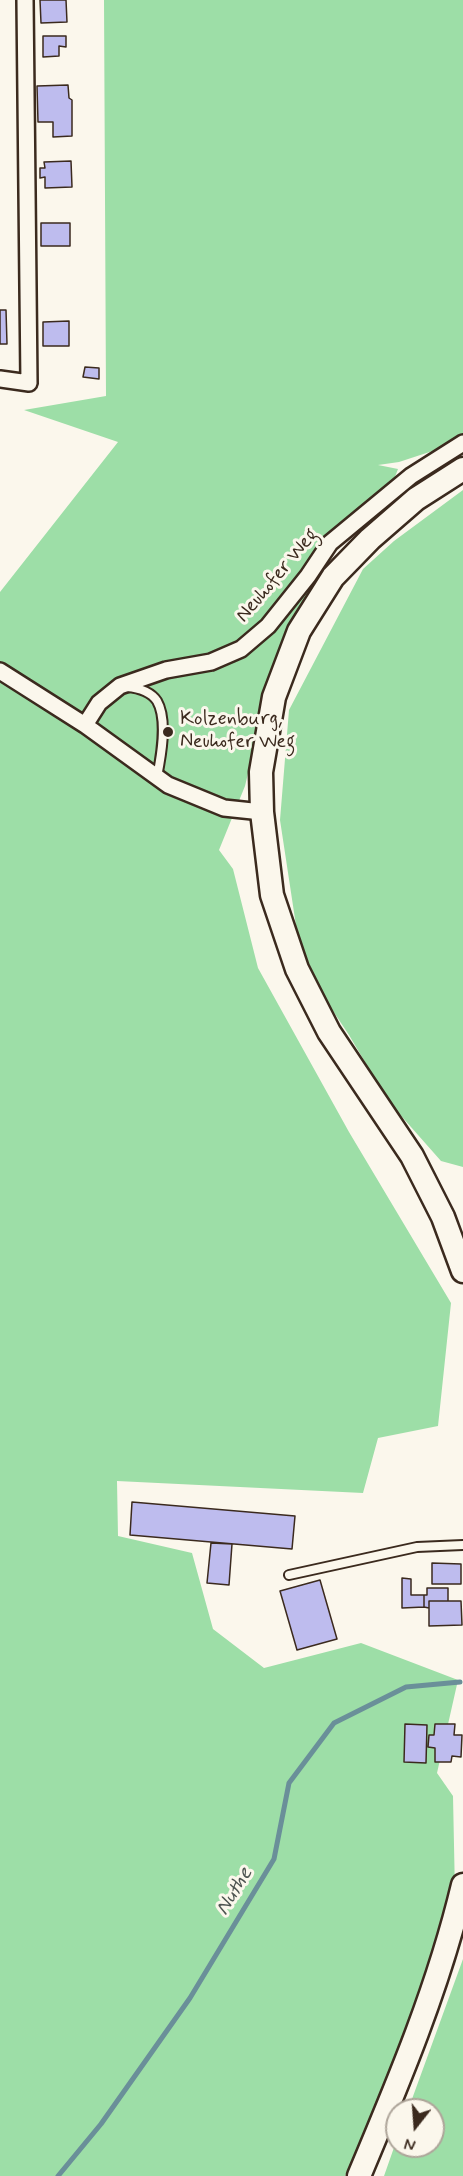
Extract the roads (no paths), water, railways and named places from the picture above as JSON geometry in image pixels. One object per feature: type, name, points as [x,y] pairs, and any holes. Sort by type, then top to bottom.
[{"type":"main road","points":[[463,469],[416,499],[370,539],[333,577],[299,631],[274,697],[261,772],[262,812],[272,895],[297,969],[329,1032],[412,1156],[443,1217],[463,1270]]},
{"type":"main road","points":[[359,2176],[414,2043],[438,1976],[463,1886]]},
{"type":"street","points":[[0,379],[29,384],[25,0]]},
{"type":"street","name":"Neuhofer Weg","points":[[85,725],[99,703],[120,686],[166,670],[211,662],[241,649],[268,626],[308,576],[330,543],[411,476],[463,443]]},
{"type":"street","points":[[0,671],[85,725],[168,785],[224,808],[262,812]]},
{"type":"lane","points":[[120,686],[137,688],[157,700],[162,719],[162,751],[157,778]]},
{"type":"lane","points":[[289,1575],[417,1547],[463,1545]]},
{"type":"waterway","name":"Nuthe","points":[[58,2176],[101,2124],[190,1998],[274,1859],[289,1783],[334,1723],[406,1687],[460,1682]]},
{"type":"place","name":"Kolzenburg, Neuhofer Weg","points":[[168,732]]}]
